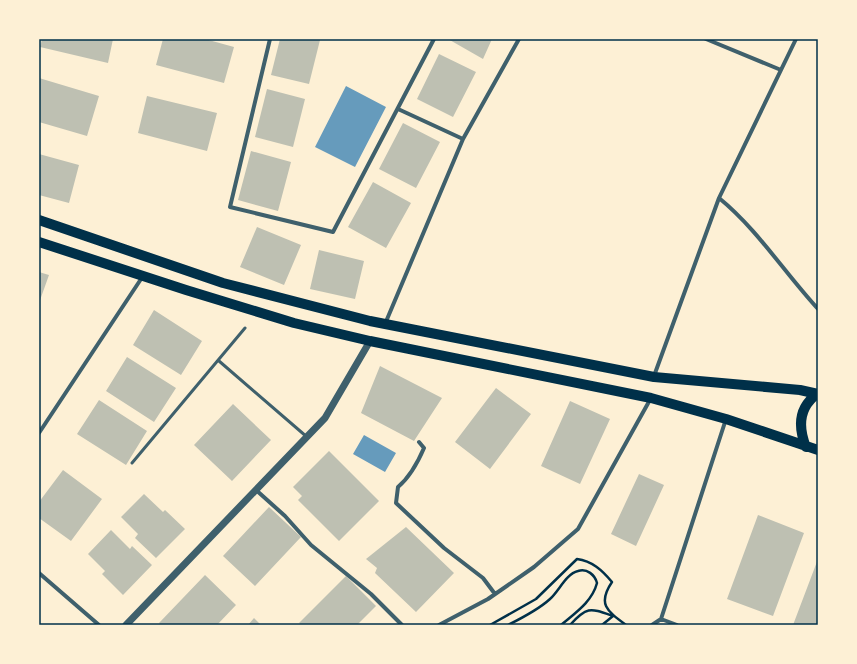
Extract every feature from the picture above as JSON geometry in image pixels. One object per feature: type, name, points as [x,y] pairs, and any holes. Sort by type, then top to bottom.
[{"type":"main road","points":[[39,220],[223,283],[385,324],[654,377],[777,388],[818,394]]},
{"type":"main road","points":[[39,242],[294,323],[370,341],[651,398],[726,419],[818,450]]},
{"type":"main road","points":[[806,447],[800,432],[800,421],[803,409],[809,400],[818,394]]},
{"type":"street","points":[[270,39],[230,208],[334,232],[434,39]]},
{"type":"street","points":[[385,324],[463,139],[519,39]]},
{"type":"street","points":[[706,39],[781,70]]},
{"type":"street","points":[[654,377],[719,198],[796,39]]},
{"type":"street","points":[[398,109],[463,139]]},
{"type":"street","points":[[719,198],[738,213],[796,285],[818,309]]},
{"type":"street","points":[[39,433],[143,276]]},
{"type":"street","points":[[126,625],[325,418],[370,341]]},
{"type":"street","points":[[439,625],[495,594],[534,567],[578,529],[651,398]]},
{"type":"street","points":[[652,625],[660,619],[726,419]]},
{"type":"street","points":[[419,442],[424,448],[406,481],[398,487],[396,503],[444,548],[483,578],[495,594]]},
{"type":"street","points":[[256,490],[285,516],[311,545],[371,594],[402,625]]},
{"type":"street","points":[[39,573],[99,625]]},
{"type":"street","points":[[660,619],[677,625]]},
{"type":"lane","points":[[132,463],[219,361],[245,328]]},
{"type":"lane","points":[[219,361],[307,437]]},
{"type":"path","points":[[490,625],[536,599],[577,559],[586,560],[598,568],[612,582],[604,593],[604,602],[614,616],[626,625]]},
{"type":"path","points":[[508,625],[526,616],[550,599],[574,573],[578,571],[585,571],[591,574],[597,583],[590,599],[561,625]]},
{"type":"path","points":[[570,625],[581,613],[593,609],[614,616]]},
{"type":"path","points":[[602,625],[614,616]]},
{"type":"water","points":[[346,86],[386,107],[355,167],[315,147]]},
{"type":"water","points":[[364,435],[396,453],[385,472],[353,454]]},
{"type":"building","points":[[42,39],[113,39],[108,63],[40,47]]},
{"type":"building","points":[[163,39],[205,39],[234,47],[224,83],[156,65]]},
{"type":"building","points":[[280,39],[320,40],[309,84],[271,75]]},
{"type":"building","points":[[448,39],[492,39],[483,59]]},
{"type":"building","points":[[439,54],[476,72],[453,117],[417,99]]},
{"type":"building","points":[[39,78],[99,96],[87,136],[39,122]]},
{"type":"building","points":[[267,89],[305,99],[293,147],[255,137]]},
{"type":"building","points":[[147,96],[217,113],[207,151],[138,133]]},
{"type":"building","points":[[403,123],[440,142],[416,188],[379,169]]},
{"type":"building","points":[[251,151],[291,162],[278,211],[238,200]]},
{"type":"building","points":[[39,154],[79,165],[69,203],[39,195]]},
{"type":"building","points":[[373,182],[411,203],[386,248],[348,227]]},
{"type":"building","points":[[257,227],[301,245],[284,285],[240,267]]},
{"type":"building","points":[[319,250],[364,261],[355,299],[310,289]]},
{"type":"building","points":[[39,272],[49,275],[39,303]]},
{"type":"building","points":[[154,310],[202,341],[181,375],[133,345]]},
{"type":"building","points":[[127,357],[176,388],[154,422],[106,391]]},
{"type":"building","points":[[380,366],[442,398],[414,441],[361,413]]},
{"type":"building","points":[[496,388],[531,414],[490,469],[455,442]]},
{"type":"building","points":[[99,400],[147,431],[126,465],[77,434]]},
{"type":"building","points":[[570,401],[610,419],[580,484],[541,466]]},
{"type":"building","points":[[233,404],[271,440],[232,481],[194,445]]},
{"type":"building","points":[[329,451],[379,501],[339,541],[298,500],[302,496],[293,487]]},
{"type":"building","points":[[63,470],[102,499],[71,541],[39,518],[39,502]]},
{"type":"building","points":[[639,474],[664,485],[636,546],[611,534]]},
{"type":"building","points":[[144,494],[163,512],[165,510],[185,529],[156,558],[135,538],[138,534],[121,517]]},
{"type":"building","points":[[269,507],[301,537],[255,586],[223,556]]},
{"type":"building","points":[[758,515],[804,533],[773,616],[727,599]]},
{"type":"building","points":[[406,527],[454,573],[416,612],[375,573],[377,568],[366,559]]},
{"type":"building","points":[[111,530],[130,549],[132,546],[152,565],[123,595],[102,574],[105,571],[88,554]]},
{"type":"building","points":[[818,559],[818,625],[793,625]]},
{"type":"building","points":[[205,575],[236,605],[217,625],[161,625],[159,623]]},
{"type":"building","points":[[346,576],[376,606],[357,625],[302,625],[299,623]]},
{"type":"building","points":[[254,618],[261,625],[248,625]]}]
